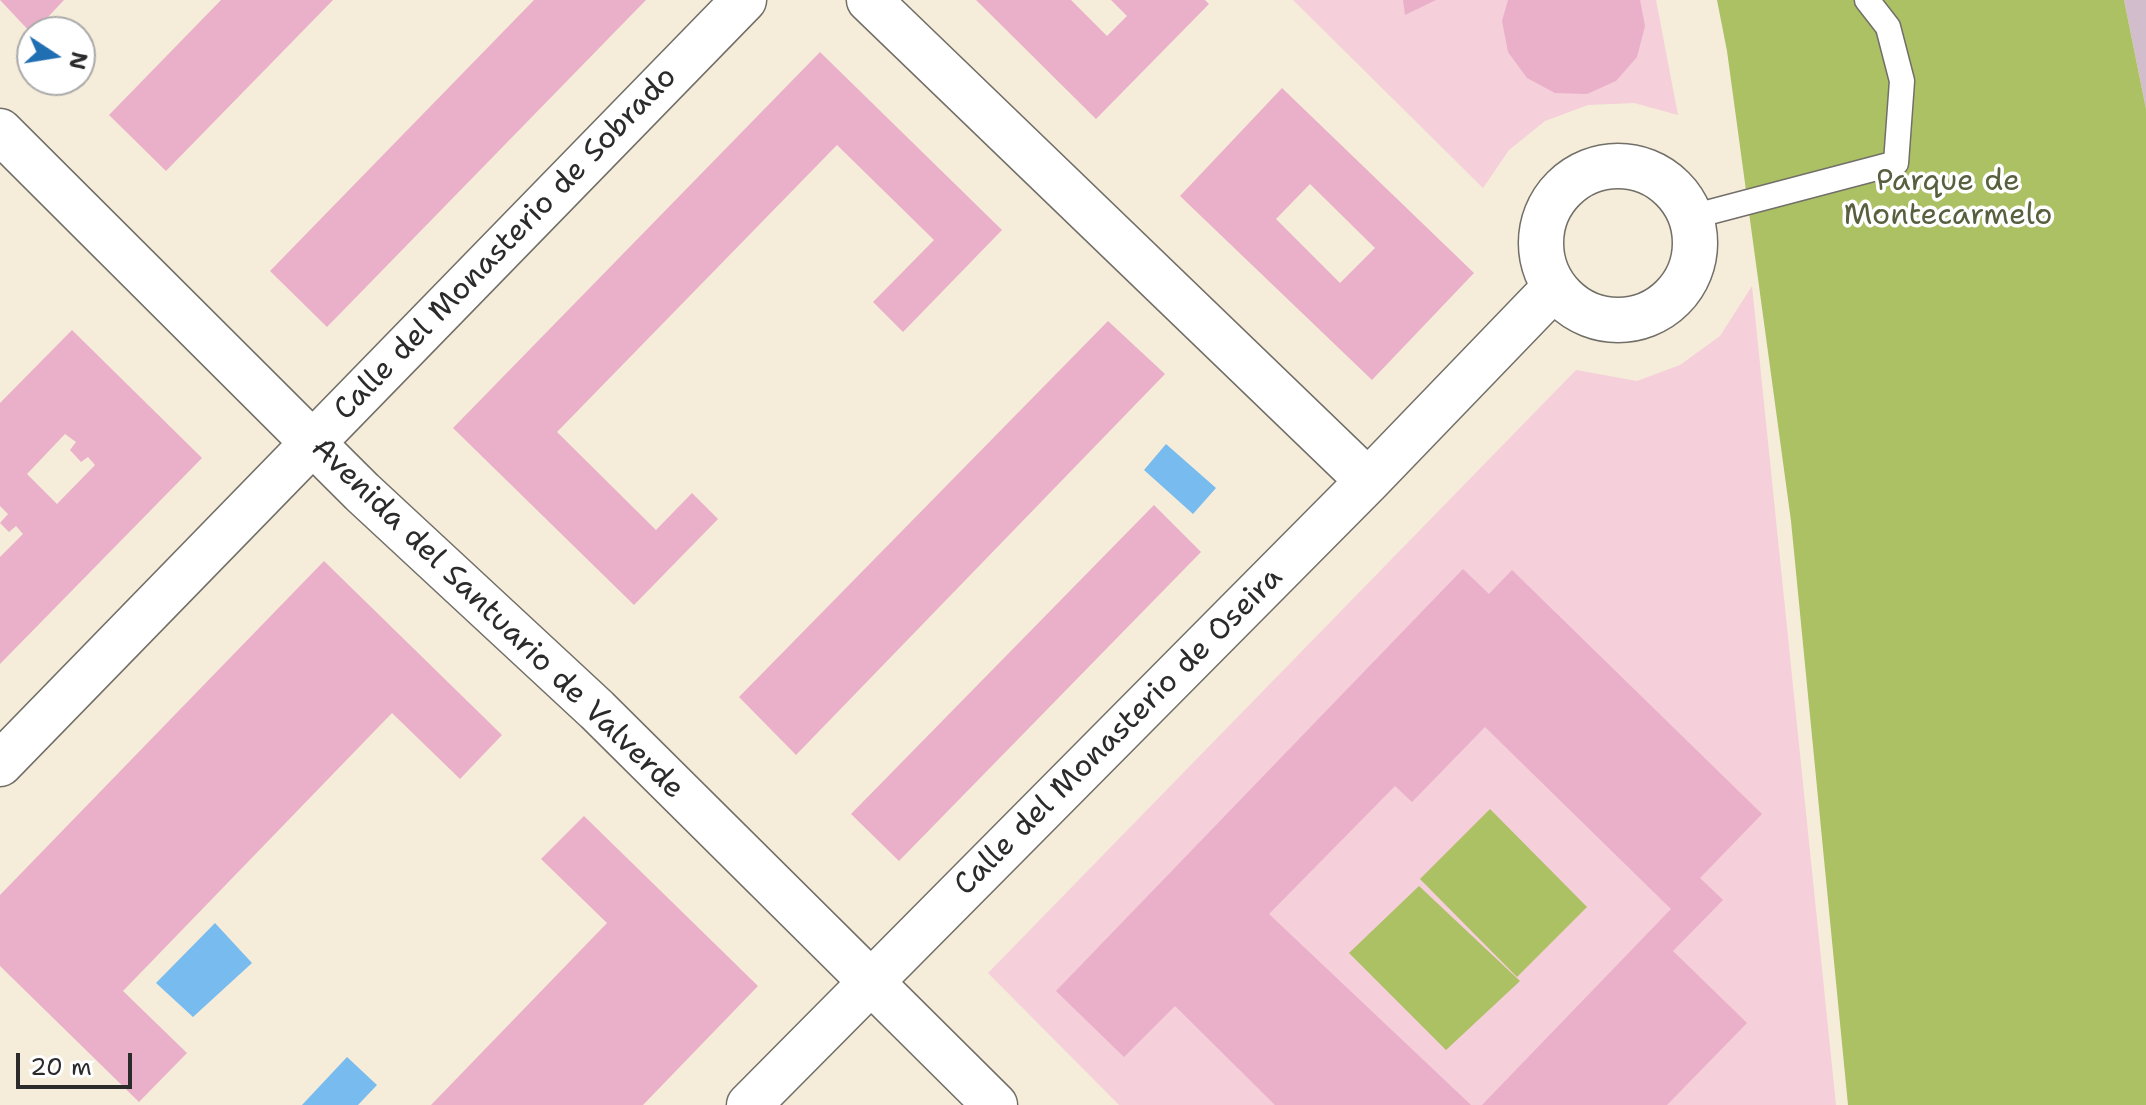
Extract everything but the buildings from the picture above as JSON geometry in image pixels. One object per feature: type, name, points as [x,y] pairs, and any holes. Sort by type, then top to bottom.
[{"type":"street","name":"Calle del Monasterio de Sobrado","points":[[0,764],[744,0]]},
{"type":"street","points":[[869,0],[1368,481]]},
{"type":"street","name":"Avenida del Santuario de Valverde","points":[[0,131],[311,443],[597,710],[995,1105]]},
{"type":"street","points":[[1607,165],[1634,166],[1659,176],[1679,194],[1691,217],[1695,241],[1692,266],[1681,288],[1663,306],[1629,319],[1593,317],[1571,305],[1554,288],[1542,264],[1546,211],[1560,189],[1582,173],[1607,165]]},
{"type":"street","name":"Calle del Monasterio de Oseira","points":[[749,1105],[1368,481],[1554,288]]},
{"type":"lane","points":[[1691,217],[1896,163],[1902,81],[1888,27],[1867,0]]},
{"type":"shaded area","points":[[1293,0],[1656,0],[1678,115],[1634,103],[1588,105],[1545,121],[1509,150],[1483,188]]},
{"type":"shaded area","points":[[2124,0],[2146,0],[2146,109],[2145,104]]},
{"type":"shaded area","points":[[1752,286],[1836,1105],[1119,1105],[988,973],[1576,370],[1637,381],[1680,365],[1720,336]]},
{"type":"green space","name":"Parque de Montecarmelo","points":[[1717,0],[2124,0],[2146,109],[2146,1105],[1848,1105],[1791,521],[1727,51]]},
{"type":"green space","points":[[1490,809],[1587,907],[1517,977],[1420,879]]},
{"type":"green space","points":[[1419,886],[1520,981],[1446,1050],[1349,953]]},
{"type":"water","points":[[1166,444],[1216,488],[1193,514],[1144,470]]},
{"type":"water","points":[[215,923],[252,963],[193,1017],[156,983]]},
{"type":"water","points":[[347,1057],[377,1085],[358,1105],[302,1105]]}]
